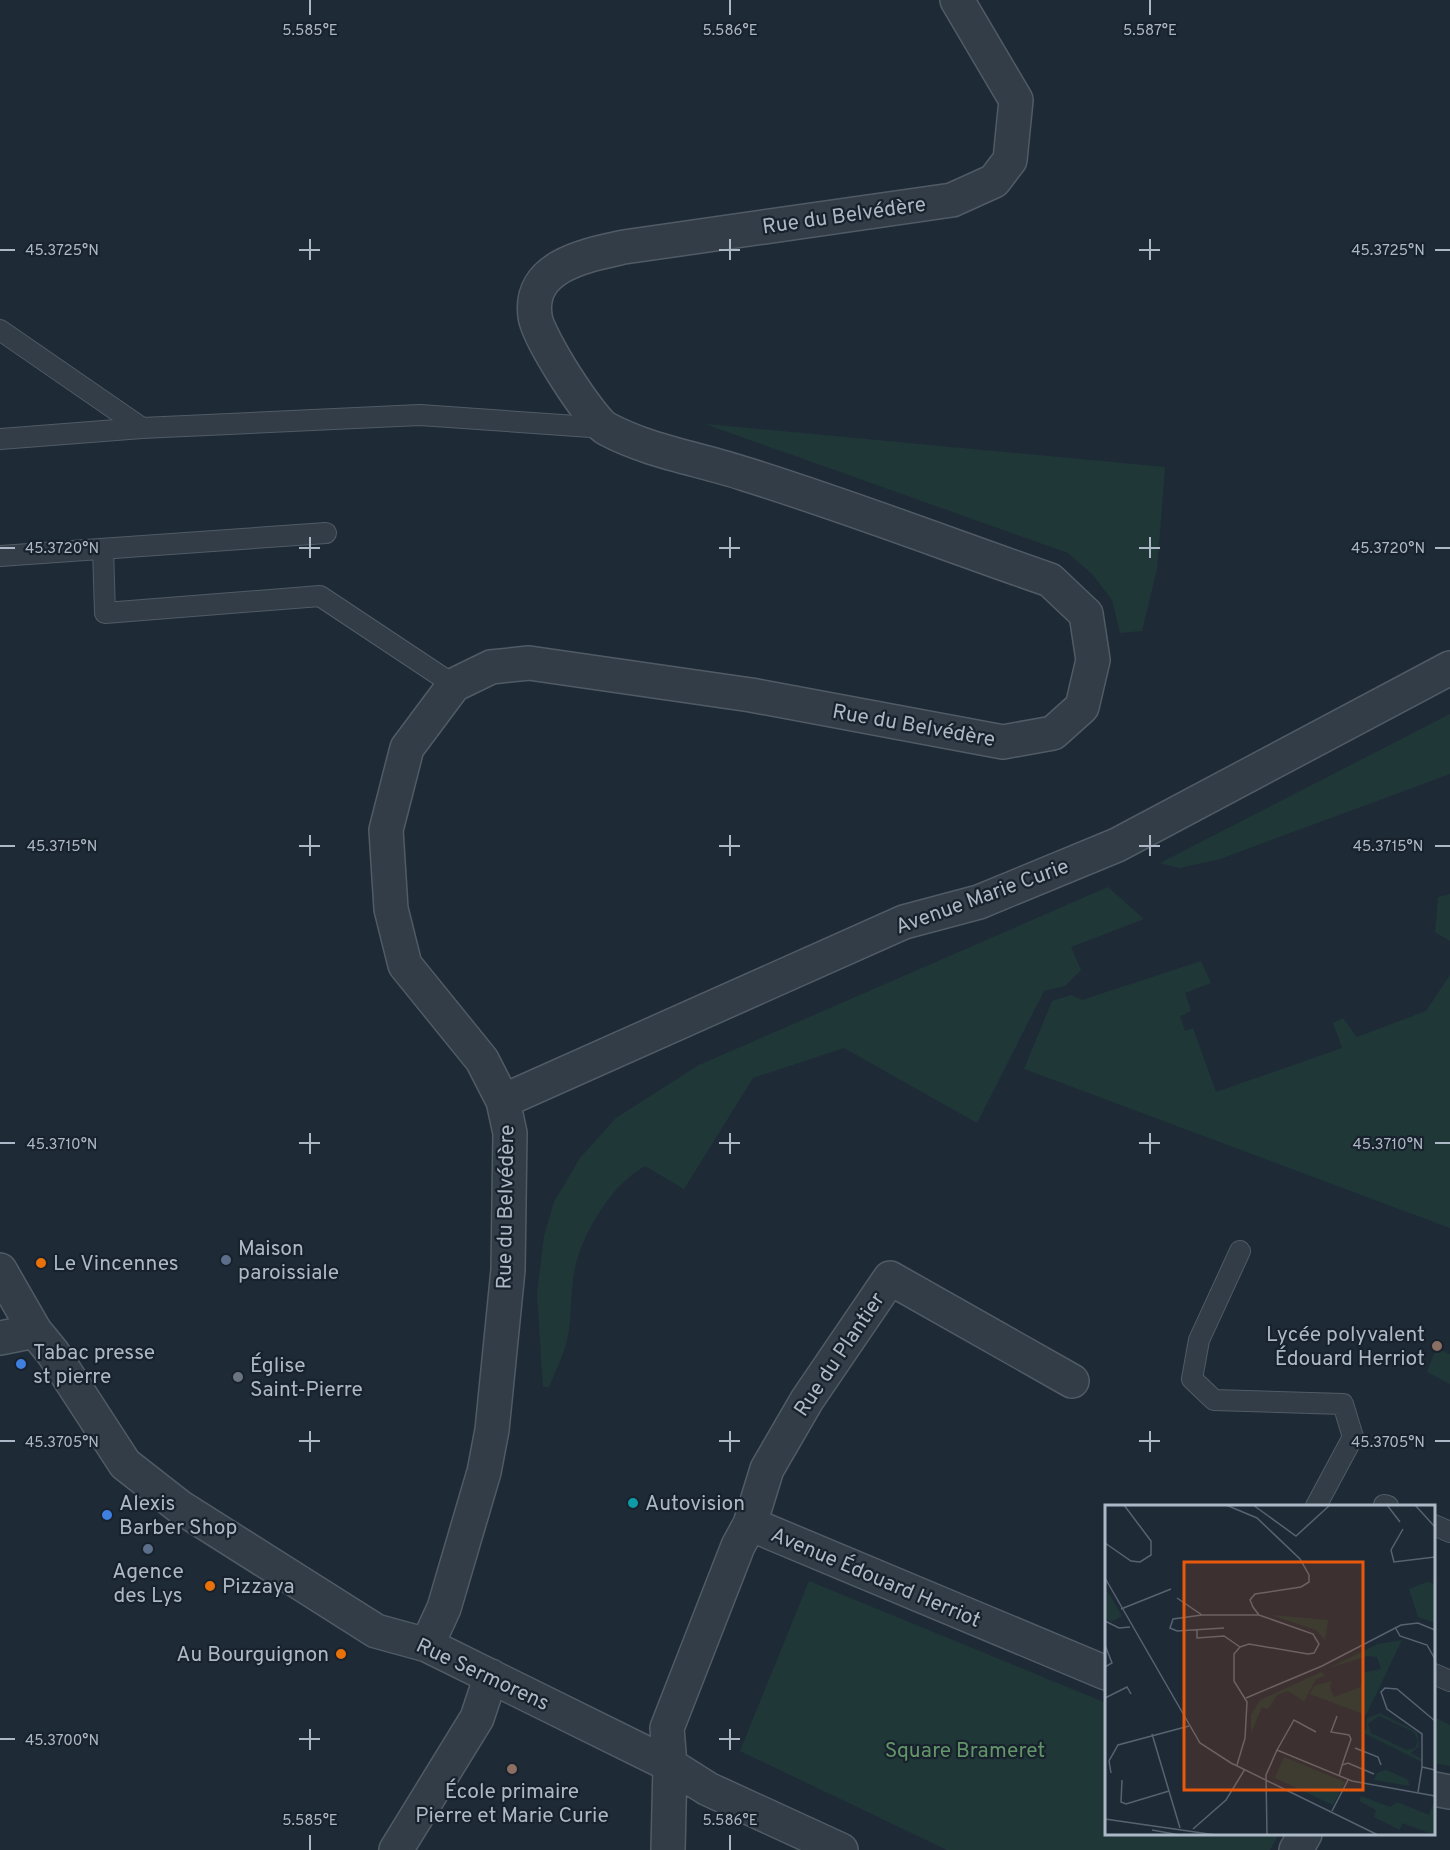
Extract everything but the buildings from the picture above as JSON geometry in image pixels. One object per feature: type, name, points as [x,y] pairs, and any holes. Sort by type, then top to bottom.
[{"type":"street","name":"Rue du Belvédère","points":[[428,1645],[444,1608],[484,1472],[492,1430],[508,1270],[510,1133],[503,1101],[482,1060],[405,965],[391,909],[386,830],[407,748],[454,685],[491,667],[529,663],[751,695],[1003,742],[1053,733],[1082,707],[1093,660],[1086,614],[1050,580],[744,473],[659,449],[605,428],[558,366],[536,325],[533,305],[544,279],[573,258],[624,247],[952,200],[994,181],[1010,160],[1016,100],[957,0]]},
{"type":"street","name":"Avenue Marie Curie","points":[[503,1101],[904,922],[979,902],[1117,845],[1450,669]]},
{"type":"street","name":"Rue Sermorens","points":[[0,1270],[35,1331],[53,1353],[125,1464],[180,1507],[376,1632],[428,1645],[670,1765],[708,1789],[841,1850]]},
{"type":"street","name":"Rue du Plantier","points":[[750,1524],[767,1469],[807,1400],[890,1278],[1072,1381]]},
{"type":"street","points":[[0,1338],[35,1331]]},
{"type":"street","name":"Avenue Édouard Herriot","points":[[668,1850],[670,1765],[667,1728],[738,1546],[750,1524],[1105,1672]]},
{"type":"street","points":[[396,1850],[477,1718],[491,1676]]},
{"type":"street","points":[[1435,1789],[1450,1792]]},
{"type":"street","points":[[1296,1850],[1304,1835]]},
{"type":"lane","points":[[0,330],[142,428]]},
{"type":"lane","points":[[0,439],[142,428],[420,415],[605,428]]},
{"type":"lane","points":[[0,556],[326,533]]},
{"type":"lane","points":[[103,549],[105,613],[320,597],[454,685]]},
{"type":"lane","points":[[1240,1251],[1199,1340],[1192,1379],[1214,1400],[1343,1404],[1353,1437],[1317,1505]]},
{"type":"lane","points":[[1435,1525],[1450,1532]]},
{"type":"lane","points":[[1435,1674],[1450,1681]]},
{"type":"green space","points":[[705,424],[1165,467],[1157,569],[1142,631],[1120,633],[1112,600],[1093,575],[1068,553]]},
{"type":"green space","points":[[1450,714],[1450,774],[1220,859],[1179,868],[1160,863]]},
{"type":"green space","points":[[1108,887],[1144,919],[1071,947],[1081,970],[1065,986],[1044,991],[977,1123],[844,1048],[753,1078],[684,1189],[645,1166],[632,1175],[608,1200],[588,1231],[576,1264],[565,1348],[549,1387],[543,1387],[537,1294],[544,1236],[554,1202],[580,1158],[616,1118],[699,1065]]},
{"type":"green space","points":[[1450,894],[1450,941],[1435,932],[1438,897]]},
{"type":"green space","points":[[1201,961],[1211,983],[1185,993],[1191,1011],[1180,1016],[1185,1031],[1193,1028],[1216,1092],[1342,1048],[1333,1023],[1343,1018],[1357,1037],[1426,1011],[1450,975],[1450,1228],[1024,1069],[1052,1001],[1071,995],[1082,1000]]},
{"type":"green space","points":[[1436,1348],[1450,1354],[1450,1384],[1427,1372]]},
{"type":"green space","name":"Square Brameret","points":[[809,1581],[1105,1703],[1105,1835],[1278,1835],[1270,1850],[947,1850],[740,1751]]},
{"type":"green space","points":[[1435,1718],[1450,1725],[1450,1766],[1435,1763]]},
{"type":"place","name":"Maison paroissiale","points":[[226,1260]]},
{"type":"place","name":"Le Vincennes","points":[[41,1263]]},
{"type":"place","name":"Lycée polyvalent Édouard Herriot","points":[[1437,1346]]},
{"type":"place","name":"Tabac presse st pierre","points":[[21,1364]]},
{"type":"place","name":"Église Saint-Pierre","points":[[238,1377]]},
{"type":"place","name":"Autovision","points":[[633,1503]]},
{"type":"place","name":"Alexis Barber Shop","points":[[107,1515]]},
{"type":"place","name":"Agence des Lys","points":[[148,1549]]},
{"type":"place","name":"Pizzaya","points":[[210,1586]]},
{"type":"place","name":"Au Bourguignon","points":[[341,1654]]},
{"type":"place","name":"École primaire Pierre et Marie Curie","points":[[512,1769]]}]
